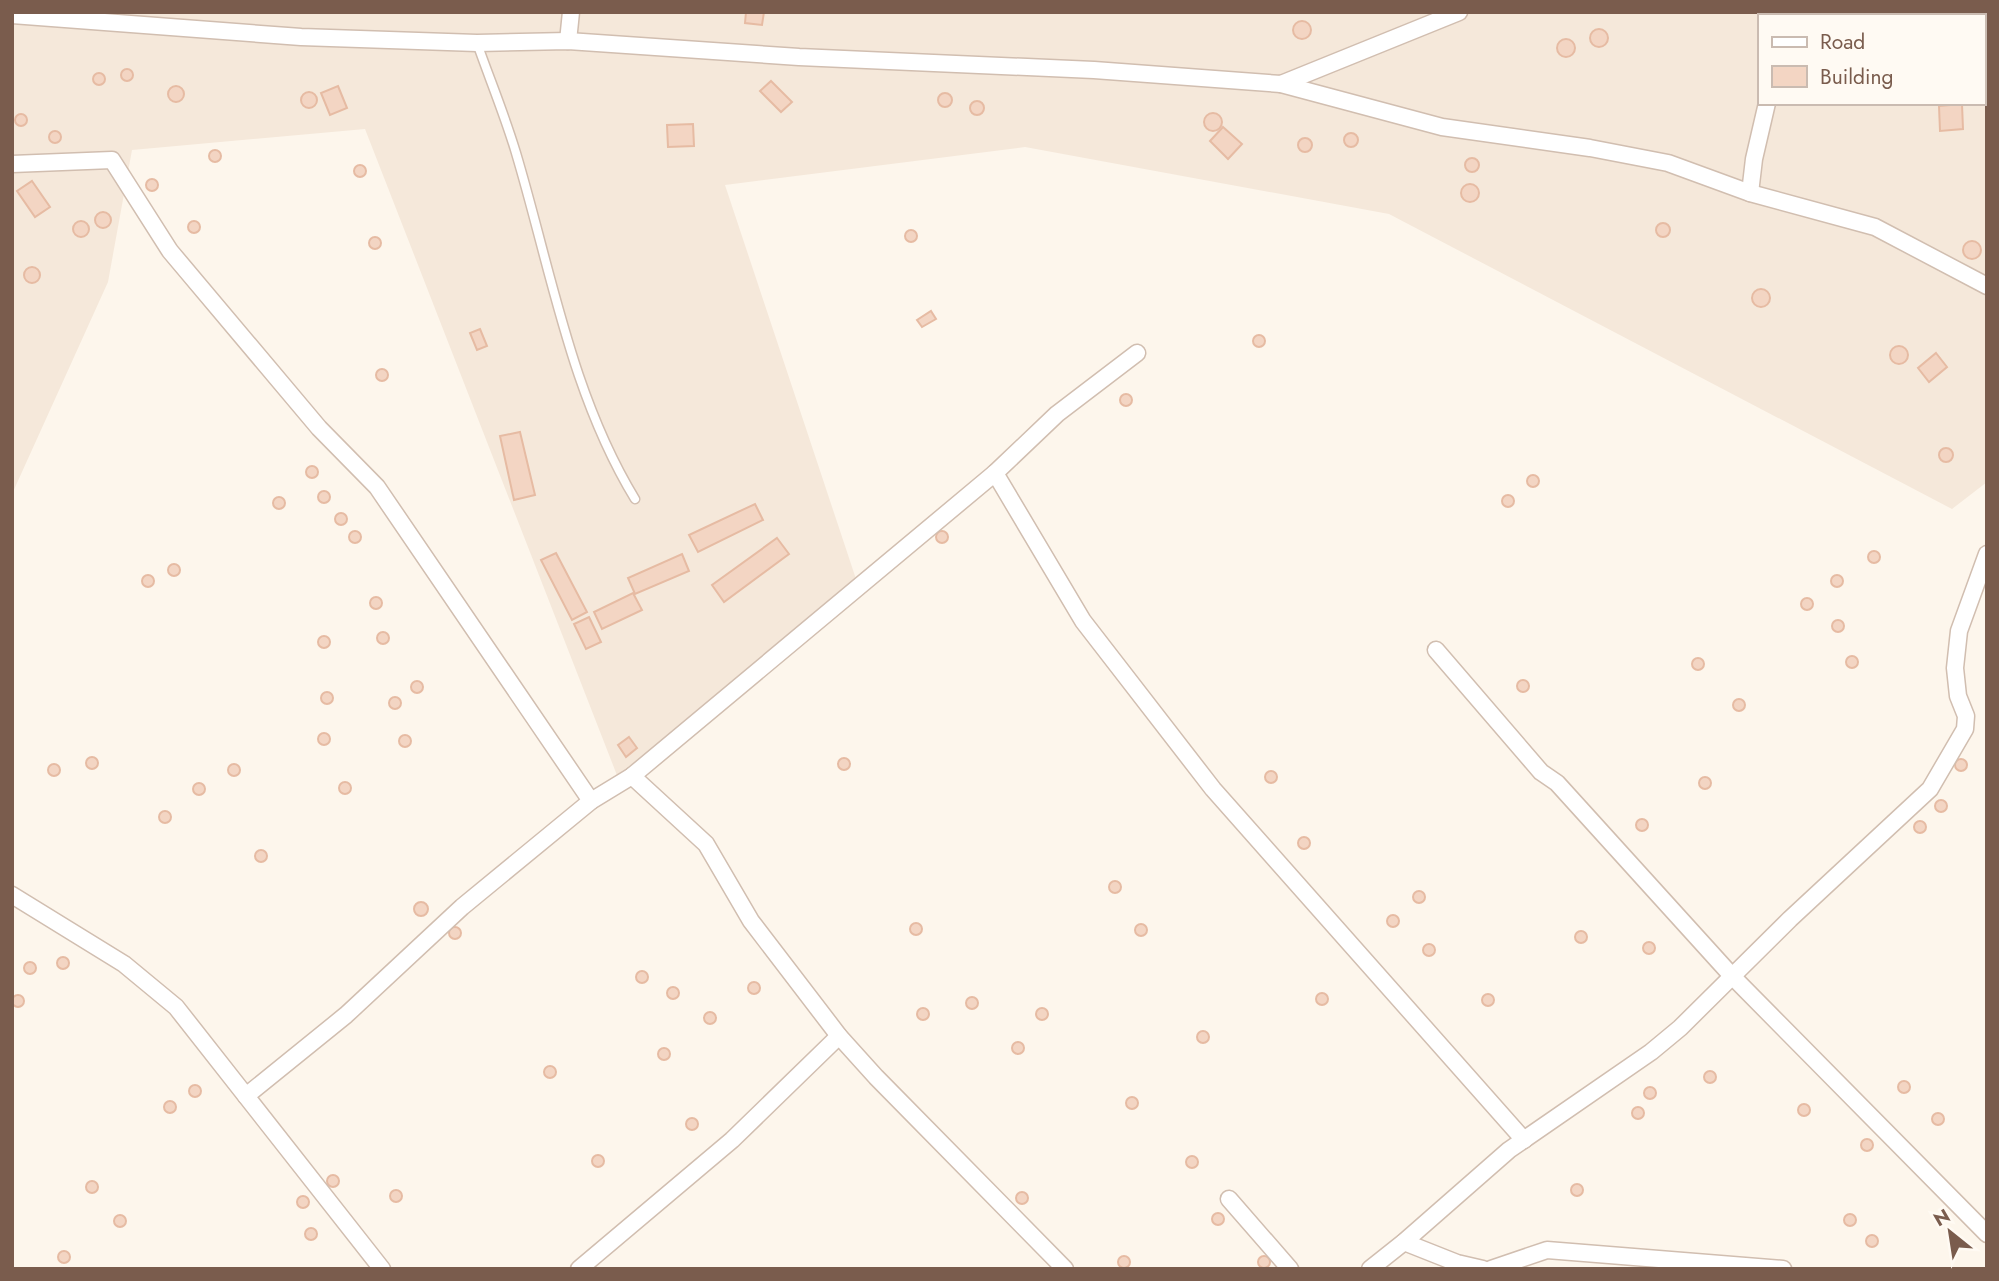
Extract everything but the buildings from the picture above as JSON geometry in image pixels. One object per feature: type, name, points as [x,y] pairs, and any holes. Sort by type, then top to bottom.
[{"type":"street","points":[[568,41],[571,12]]},
{"type":"street","points":[[1281,83],[1459,12]]},
{"type":"street","points":[[12,15],[301,37],[477,43],[568,41],[799,57],[1094,70],[1281,83],[1442,127],[1590,148],[1668,163],[1750,193],[1875,227],[1987,286]]},
{"type":"street","points":[[1750,193],[1754,159],[1767,105]]},
{"type":"street","points":[[12,164],[112,160],[170,251],[319,428],[377,488],[591,801]]},
{"type":"street","points":[[247,1096],[346,1015],[461,907],[591,801],[632,776],[995,473],[1057,414],[1137,353]]},
{"type":"street","points":[[995,473],[1083,621],[1213,789],[1524,1140]]},
{"type":"street","points":[[1370,1269],[1508,1150],[1651,1052],[1680,1028],[1930,789],[1965,729],[1966,716],[1958,696],[1955,668],[1958,631],[1987,554]]},
{"type":"street","points":[[1436,650],[1541,772],[1557,783],[1732,976],[1987,1234]]},
{"type":"street","points":[[632,776],[706,844],[751,921],[839,1036],[1065,1269]]},
{"type":"street","points":[[12,895],[124,964],[176,1007],[382,1269]]},
{"type":"street","points":[[579,1269],[732,1140],[839,1036]]},
{"type":"street","points":[[1229,1199],[1290,1269]]},
{"type":"street","points":[[1404,1242],[1457,1263],[1483,1269]]},
{"type":"street","points":[[1491,1269],[1548,1250],[1783,1269]]},
{"type":"lane","points":[[477,43],[516,151],[584,390],[618,471],[635,499]]},
{"type":"shaded area","points":[[12,12],[1767,12],[1773,14],[1758,14],[1758,105],[1985,105],[1987,79],[1987,482],[1952,509],[1389,214],[1025,147],[725,185],[859,588],[620,783],[365,129],[132,150],[108,282],[12,494]]}]
